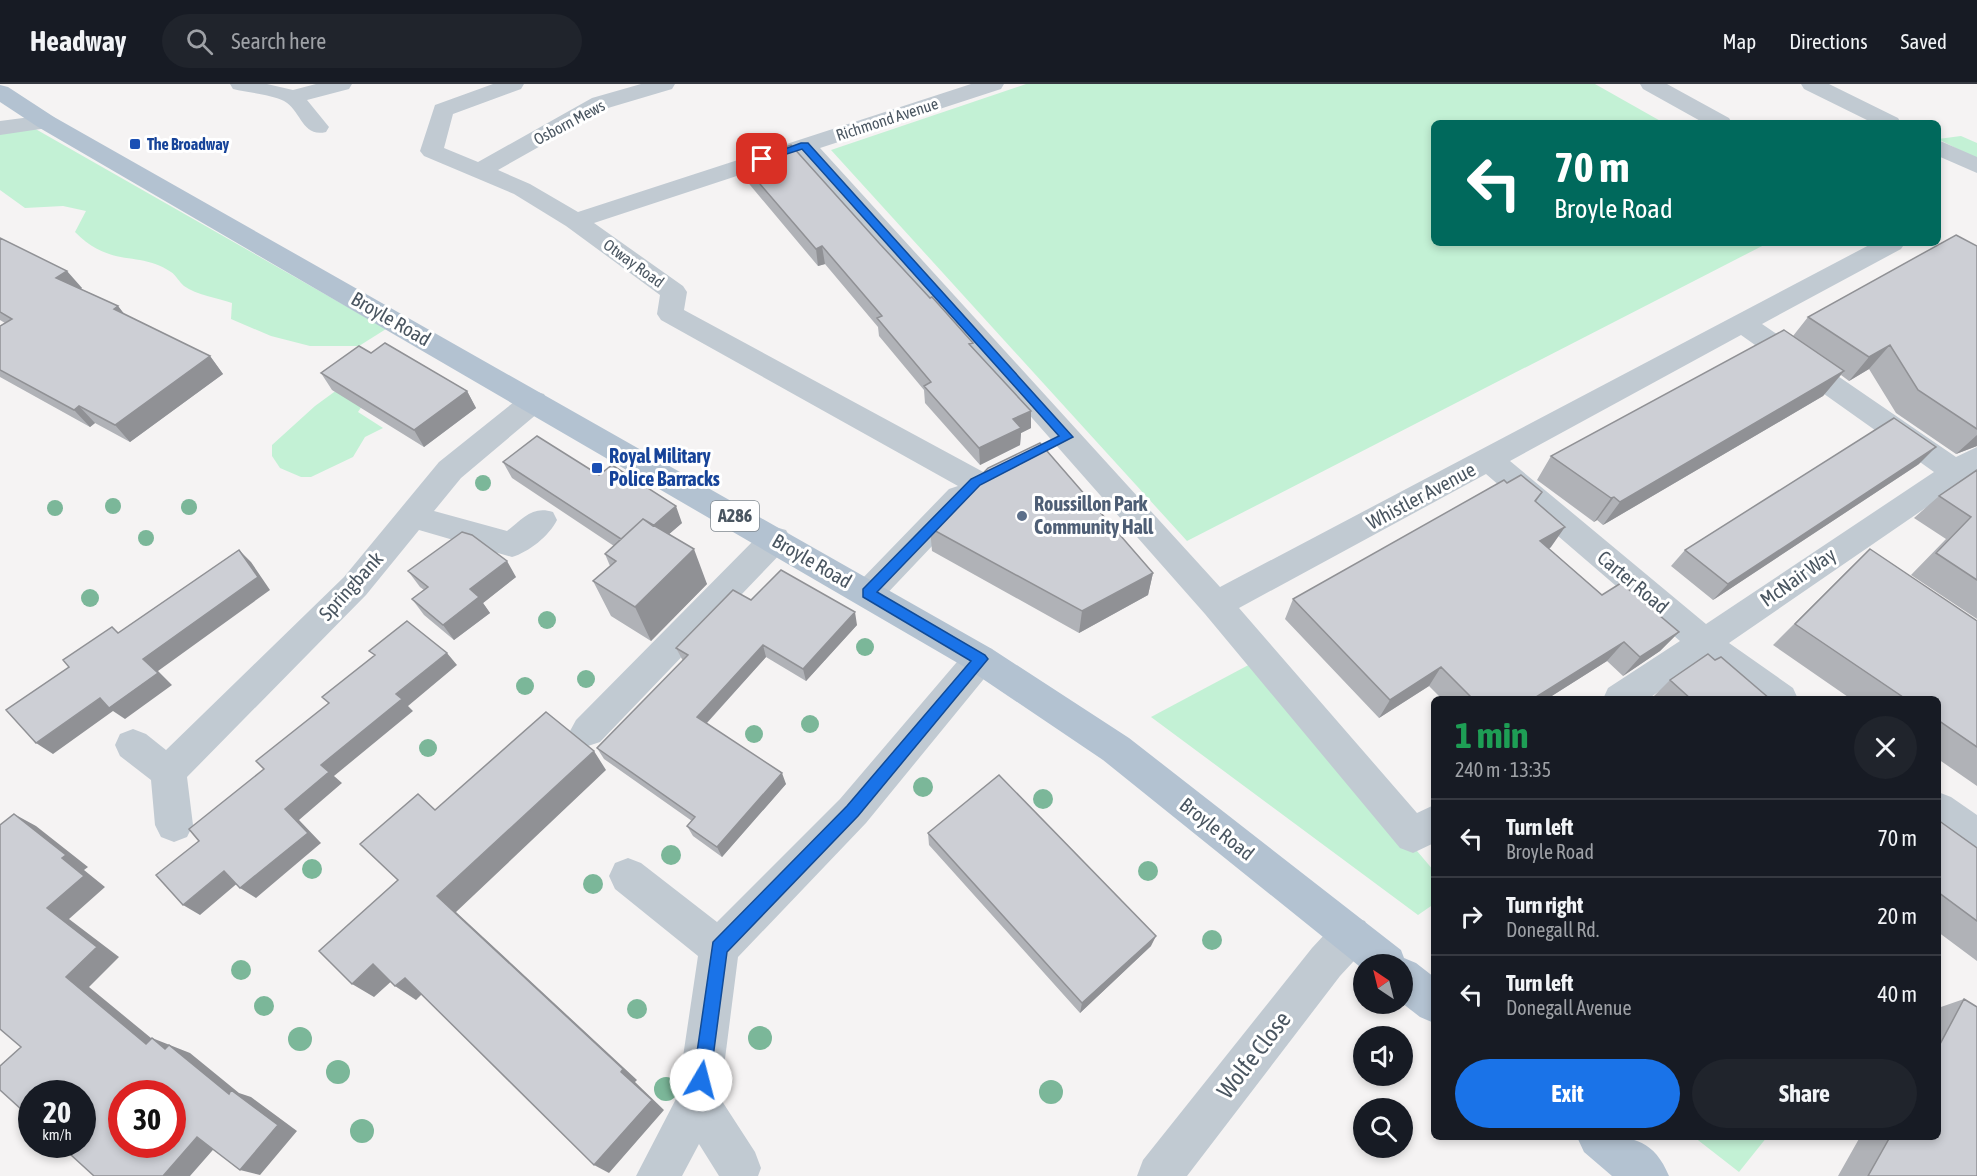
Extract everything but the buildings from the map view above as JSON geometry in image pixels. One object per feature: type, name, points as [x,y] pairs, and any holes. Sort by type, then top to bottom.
[{"type":"main road","name":"A286","points":[[0,92],[46,122]]},
{"type":"main road","name":"Broyle Road","points":[[46,122],[981,659],[1116,749],[1375,954]]},
{"type":"main road","points":[[1413,986],[1431,1001]]},
{"type":"main road","points":[[1603,1140],[1647,1176]]},
{"type":"street","points":[[241,84],[293,97],[341,84]]},
{"type":"street","name":"Otway Road","points":[[513,84],[443,110],[432,151],[522,189],[575,221],[674,292],[670,314],[986,477],[868,593]]},
{"type":"street","name":"Osborn Mews","points":[[479,171],[600,103],[664,84]]},
{"type":"street","name":"Richmond Avenue","points":[[575,221],[804,146],[955,89],[993,84]]},
{"type":"street","points":[[1651,84],[1716,120]]},
{"type":"street","points":[[1812,84],[1884,120]]},
{"type":"street","points":[[293,97],[318,127]]},
{"type":"street","points":[[0,128],[46,122]]},
{"type":"street","points":[[804,146],[1216,605],[1424,829]]},
{"type":"street","points":[[1941,148],[1977,166]]},
{"type":"street","name":"Whistler Avenue","points":[[1216,605],[1887,246]]},
{"type":"street","points":[[1744,324],[1970,472]]},
{"type":"street","name":"Springbank","points":[[168,772],[355,586],[450,470],[534,401]]},
{"type":"street","points":[[1036,452],[1067,437]]},
{"type":"street","name":"Carter Road","points":[[1489,460],[1705,643],[1777,696]]},
{"type":"street","name":"McNair Way","points":[[1625,696],[1705,643],[1841,547],[1970,472]]},
{"type":"street","points":[[412,516],[512,545],[542,520]]},
{"type":"street","points":[[588,731],[775,539]]},
{"type":"street","points":[[1841,547],[1870,567]]},
{"type":"street","points":[[658,1176],[698,1102],[719,948],[853,811],[981,659]]},
{"type":"street","points":[[133,746],[168,772],[174,825]]},
{"type":"street","points":[[1941,811],[1977,836]]},
{"type":"street","points":[[628,876],[719,948]]},
{"type":"street","name":"Wolfe Close","points":[[1159,1176],[1319,972],[1351,935]]},
{"type":"street","points":[[698,1102],[739,1167]]},
{"type":"green space","points":[[1026,84],[1595,84],[1659,120],[1431,120],[1431,246],[1762,246],[1187,541],[831,150]]},
{"type":"green space","points":[[32,127],[386,329],[359,346],[310,346],[271,336],[231,319],[232,303],[189,289],[173,273],[159,265],[113,255],[88,243],[75,232],[86,211],[63,206],[25,208],[0,190],[0,131]]},
{"type":"green space","points":[[1961,136],[1977,143],[1977,159],[1941,141],[1941,139]]},
{"type":"green space","points":[[341,387],[366,400],[358,412],[383,428],[365,437],[353,457],[311,477],[301,477],[280,468],[272,456],[272,445],[315,406]]},
{"type":"green space","points":[[1256,661],[1431,867],[1431,906],[1418,915],[1151,717]]},
{"type":"green space","points":[[1698,1140],[1765,1140],[1739,1172]]},
{"type":"place","name":"The Broadway","points":[[135,144]]},
{"type":"place","name":"Royal Military Police Barracks","points":[[597,468]]},
{"type":"place","name":"Roussillon Park Community Hall","points":[[1022,516]]},
{"type":"route","points":[[701,1080],[719,948],[853,811],[981,659],[868,593],[976,482],[1067,437],[804,146],[762,159]]}]
